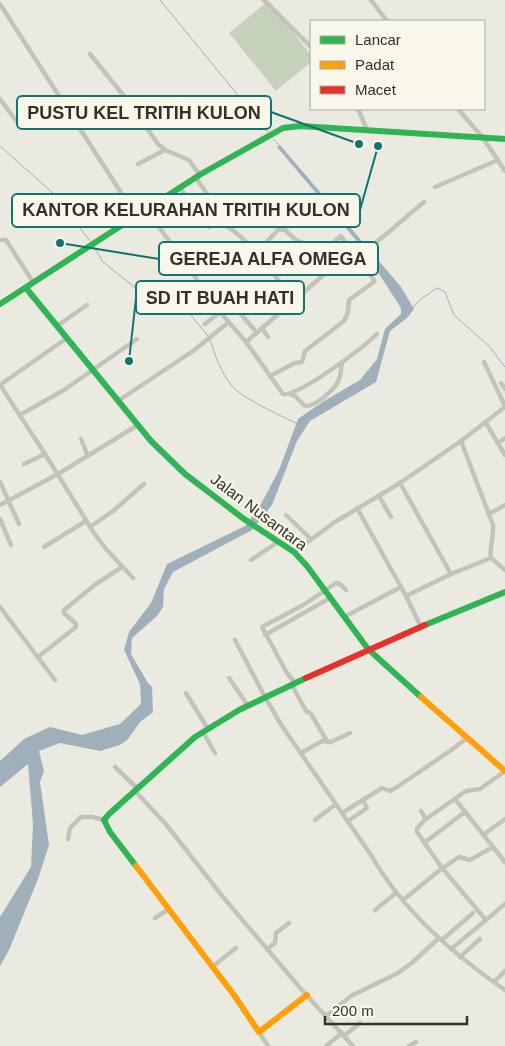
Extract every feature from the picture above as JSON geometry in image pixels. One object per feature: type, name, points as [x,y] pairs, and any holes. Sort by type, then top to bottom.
[{"type":"main road","points":[[0,304],[180,188],[283,128],[300,126],[505,139]]},
{"type":"main road","name":"Jalan Nusantara","points":[[26,288],[138,426],[164,455],[185,474],[294,552],[307,566],[368,649],[505,771]]},
{"type":"main road","points":[[308,996],[259,1032],[110,832],[104,820],[108,814],[182,747],[206,730],[248,706],[368,649],[505,592]]},
{"type":"street","points":[[264,0],[310,45]]},
{"type":"street","points":[[371,0],[386,20]]},
{"type":"street","points":[[0,4],[137,217]]},
{"type":"street","points":[[90,54],[127,100],[152,137],[164,150],[189,160],[208,195]]},
{"type":"street","points":[[0,99],[20,126],[60,98]]},
{"type":"street","points":[[358,110],[368,131]]},
{"type":"street","points":[[459,110],[483,138],[505,170]]},
{"type":"street","points":[[138,164],[164,150]]},
{"type":"street","points":[[435,187],[498,160]]},
{"type":"street","points":[[180,188],[209,227],[219,222],[224,224],[246,242],[274,273],[295,301]]},
{"type":"street","points":[[246,342],[336,266],[358,256],[424,202]]},
{"type":"street","points":[[147,210],[220,312],[246,342],[283,394],[295,396],[304,406],[311,406],[335,386],[340,377],[342,362]]},
{"type":"street","points":[[224,224],[232,218]]},
{"type":"street","points":[[256,253],[279,228],[296,240],[321,250],[326,249],[341,236],[372,275],[374,282],[349,300],[348,312],[344,322],[305,351],[302,362],[295,363],[270,376]]},
{"type":"street","points":[[0,240],[6,240],[33,284]]},
{"type":"street","points":[[205,291],[216,286],[257,332]]},
{"type":"street","points":[[57,326],[87,305]]},
{"type":"street","points":[[205,324],[220,312]]},
{"type":"street","points":[[118,401],[206,341],[229,322]]},
{"type":"street","points":[[262,328],[268,337]]},
{"type":"street","points":[[290,394],[322,376],[378,334]]},
{"type":"street","points":[[67,338],[0,385],[90,527],[106,549],[133,578]]},
{"type":"street","points":[[20,415],[59,393],[136,339]]},
{"type":"street","points":[[484,362],[504,407],[505,415]]},
{"type":"street","points":[[501,383],[505,389]]},
{"type":"street","points":[[294,552],[462,441],[504,407]]},
{"type":"street","points":[[486,423],[505,455]]},
{"type":"street","points":[[0,505],[58,474],[138,426]]},
{"type":"street","points":[[498,443],[505,438]]},
{"type":"street","points":[[81,439],[88,456]]},
{"type":"street","points":[[462,441],[489,514],[494,533],[490,550],[491,558],[505,570]]},
{"type":"street","points":[[24,464],[45,454]]},
{"type":"street","points":[[0,482],[19,524]]},
{"type":"street","points":[[400,483],[451,574]]},
{"type":"street","points":[[90,527],[144,484]]},
{"type":"street","points":[[378,496],[391,517]]},
{"type":"street","points":[[489,514],[505,505]]},
{"type":"street","points":[[358,508],[421,627]]},
{"type":"street","points":[[286,515],[311,539]]},
{"type":"street","points":[[0,519],[10,545]]},
{"type":"street","points":[[44,547],[86,521]]},
{"type":"street","points":[[251,560],[278,542]]},
{"type":"street","points":[[406,596],[451,574],[491,558]]},
{"type":"street","points":[[38,657],[76,627],[76,624],[64,613],[64,610],[96,584],[122,567]]},
{"type":"street","points":[[326,741],[311,714],[306,711],[294,684],[262,629],[263,626],[337,583],[346,590]]},
{"type":"street","points":[[344,618],[401,587]]},
{"type":"street","points":[[265,635],[330,598]]},
{"type":"street","points":[[0,607],[55,680]]},
{"type":"street","points":[[235,640],[265,697],[301,753],[372,855],[383,876],[440,939],[460,957],[505,990]]},
{"type":"street","points":[[229,678],[248,706]]},
{"type":"street","points":[[186,693],[206,730],[215,753]]},
{"type":"street","points":[[301,753],[322,741],[331,742],[350,733]]},
{"type":"street","points":[[342,813],[383,787],[390,791],[467,738]]},
{"type":"street","points":[[115,767],[165,823],[267,949],[353,1046]]},
{"type":"street","points":[[486,920],[442,868],[417,830],[426,819],[468,790],[480,789],[505,771]]},
{"type":"street","points":[[455,799],[505,862]]},
{"type":"street","points":[[348,821],[368,808],[363,800]]},
{"type":"street","points":[[314,820],[336,804]]},
{"type":"street","points":[[421,812],[426,819]]},
{"type":"street","points":[[424,843],[465,812]]},
{"type":"street","points":[[68,839],[70,828],[81,817],[104,820]]},
{"type":"street","points":[[483,835],[505,820]]},
{"type":"street","points":[[403,900],[442,868],[460,857],[470,860],[493,846]]},
{"type":"street","points":[[375,910],[396,892]]},
{"type":"street","points":[[451,949],[505,904]]},
{"type":"street","points":[[155,918],[169,909]]},
{"type":"street","points":[[326,1016],[351,996],[398,973],[473,913]]},
{"type":"street","points":[[267,949],[275,943],[276,933],[289,923]]},
{"type":"street","points":[[460,957],[480,939]]},
{"type":"street","points":[[212,967],[236,948]]},
{"type":"street","points":[[494,982],[505,971]]},
{"type":"street","points":[[326,1046],[360,1023]]},
{"type":"street","points":[[259,1032],[268,1046]]},
{"type":"street","points":[[409,1046],[416,1042]]},
{"type":"green space","points":[[268,1],[310,54],[310,63],[276,91],[229,33]]},
{"type":"water","points":[[280,145],[401,287],[414,309],[407,318],[390,331],[376,382],[310,421],[297,441],[272,505],[252,530],[173,572],[164,589],[163,607],[157,616],[132,638],[131,654],[152,687],[153,712],[140,722],[128,739],[120,745],[100,751],[60,743],[39,751],[44,771],[40,782],[49,845],[38,879],[9,950],[0,966],[0,917],[31,867],[33,824],[28,764],[0,787],[0,761],[24,739],[50,727],[82,735],[120,724],[141,704],[140,684],[124,650],[129,632],[151,603],[167,564],[245,526],[260,506],[279,470],[298,419],[360,380],[377,359],[385,329],[401,314],[401,308],[361,246],[277,147]]},
{"type":"waterway","points":[[160,0],[268,132]]},
{"type":"waterway","points":[[273,139],[279,145]]},
{"type":"waterway","points":[[0,146],[55,195],[90,241]]},
{"type":"waterway","points":[[94,247],[103,262],[163,310],[180,307],[186,309],[208,336]]},
{"type":"waterway","points":[[412,308],[437,288],[445,292],[454,315],[489,346],[505,367]]},
{"type":"waterway","points":[[210,340],[222,370],[228,381],[237,391],[296,423]]},
{"type":"traffic: fast","points":[[0,304],[201,174],[283,128],[300,126],[505,139]]},
{"type":"traffic: fast","points":[[26,288],[151,441],[185,474],[244,519],[294,552],[307,566],[368,649],[421,697]]},
{"type":"traffic: fast","points":[[425,625],[505,592]]},
{"type":"traffic: fast","points":[[136,866],[110,832],[104,820],[109,814],[195,737],[239,710],[306,678]]},
{"type":"traffic: slow","points":[[421,697],[505,771]]},
{"type":"traffic: slow","points":[[136,866],[234,995],[259,1032],[307,995]]},
{"type":"traffic: jam","points":[[306,678],[425,625]]},
{"type":"place","name":"PUSTU KEL TRITIH KULON","points":[[359,144]]},
{"type":"place","name":"KANTOR KELURAHAN TRITIH KULON","points":[[378,146]]},
{"type":"place","name":"GEREJA ALFA OMEGA","points":[[60,243]]},
{"type":"place","name":"SD IT BUAH HATI","points":[[129,361]]}]
